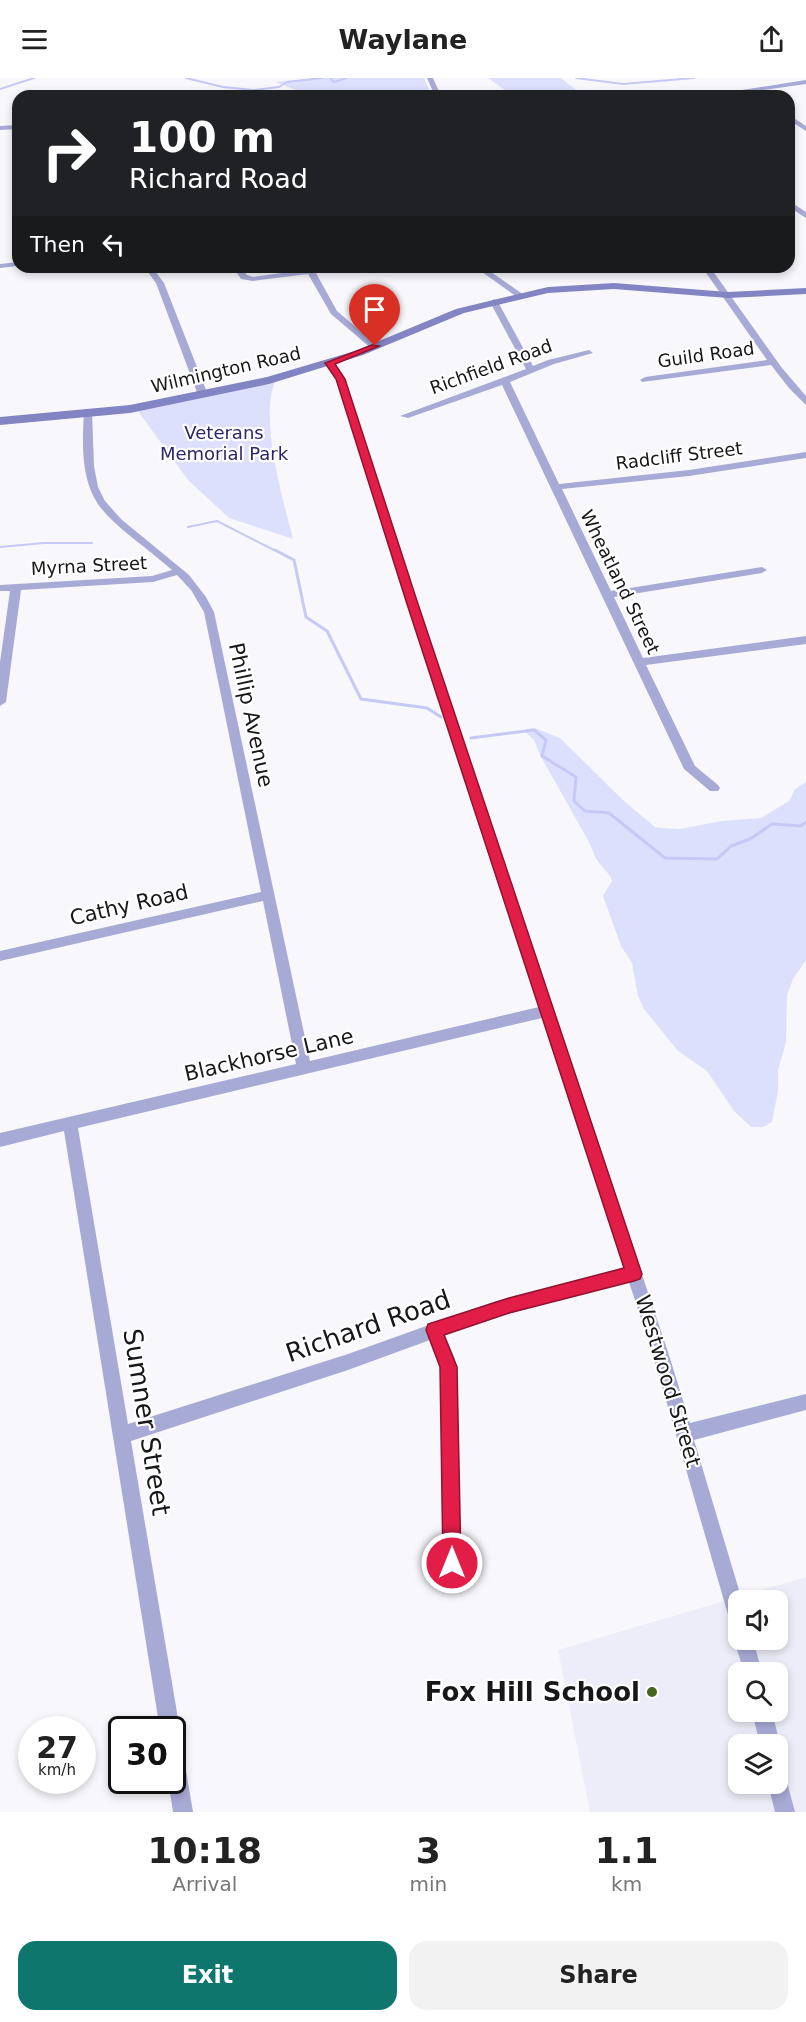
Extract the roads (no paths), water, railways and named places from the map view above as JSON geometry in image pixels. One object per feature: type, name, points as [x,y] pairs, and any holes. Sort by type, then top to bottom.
[{"type":"main road","name":"Wilmington Road","points":[[0,421],[143,407],[269,380],[329,363],[452,314],[520,295],[557,289],[605,286],[728,295],[806,291]]},
{"type":"street","points":[[744,90],[806,82]]},
{"type":"street","points":[[802,209],[806,216]]},
{"type":"street","points":[[152,273],[162,287],[203,395]]},
{"type":"street","points":[[240,273],[248,279],[302,273]]},
{"type":"street","points":[[312,273],[332,310],[375,346]]},
{"type":"street","points":[[488,273],[520,295]]},
{"type":"street","points":[[711,273],[772,362],[806,402]]},
{"type":"street","points":[[494,302],[530,369]]},
{"type":"street","name":"Richfield Road","points":[[405,416],[505,381],[530,369],[570,356],[589,353]]},
{"type":"street","name":"Guild Road","points":[[645,380],[772,362]]},
{"type":"street","name":"Westwood Street","points":[[329,363],[341,379],[412,604],[686,1433],[730,1590]]},
{"type":"street","name":"Wheatland Street","points":[[505,381],[690,769],[714,788]]},
{"type":"street","name":"Phillip Avenue","points":[[89,413],[89,459],[98,498],[118,521],[179,571],[195,588],[209,612],[304,1068]]},
{"type":"street","name":"Radcliff Street","points":[[556,487],[689,473],[806,455]]},
{"type":"street","points":[[608,595],[762,570]]},
{"type":"street","name":"Myrna Street","points":[[0,588],[155,579],[179,571]]},
{"type":"street","points":[[0,702],[16,587]]},
{"type":"street","points":[[640,662],[806,640]]},
{"type":"street","name":"Cathy Road","points":[[0,956],[268,895]]},
{"type":"street","name":"Blackhorse Lane","points":[[0,1140],[547,1011]]},
{"type":"street","name":"Sumner Street","points":[[70,1124],[168,1716]]},
{"type":"street","name":"Richard Road","points":[[122,1435],[348,1362],[434,1330],[509,1306],[634,1274]]},
{"type":"street","points":[[434,1330],[448,1367],[452,1563]]},
{"type":"street","points":[[686,1433],[806,1402]]},
{"type":"street","points":[[180,1794],[183,1812]]},
{"type":"street","points":[[781,1794],[785,1812]]},
{"type":"waterway","points":[[0,89],[34,78]]},
{"type":"waterway","points":[[186,78],[223,87],[253,90],[279,87],[287,82],[322,78]]},
{"type":"waterway","points":[[330,78],[334,82],[347,78]]},
{"type":"waterway","points":[[576,78],[623,84],[694,78]]},
{"type":"waterway","points":[[188,527],[217,521],[278,552]]},
{"type":"waterway","points":[[0,547],[44,543],[92,543]]},
{"type":"waterway","points":[[275,550],[294,560],[306,617],[327,631],[361,699],[427,708],[441,717]]},
{"type":"waterway","points":[[471,738],[534,730],[546,740],[542,756],[576,777],[574,801],[585,811],[609,813],[665,858],[717,859],[731,846],[750,839],[772,824],[801,826],[806,822]]},
{"type":"place","name":"Fox Hill School","points":[[652,1692]]},
{"type":"park label","name":"Veterans Memorial Park","points":[[224,443]]}]
